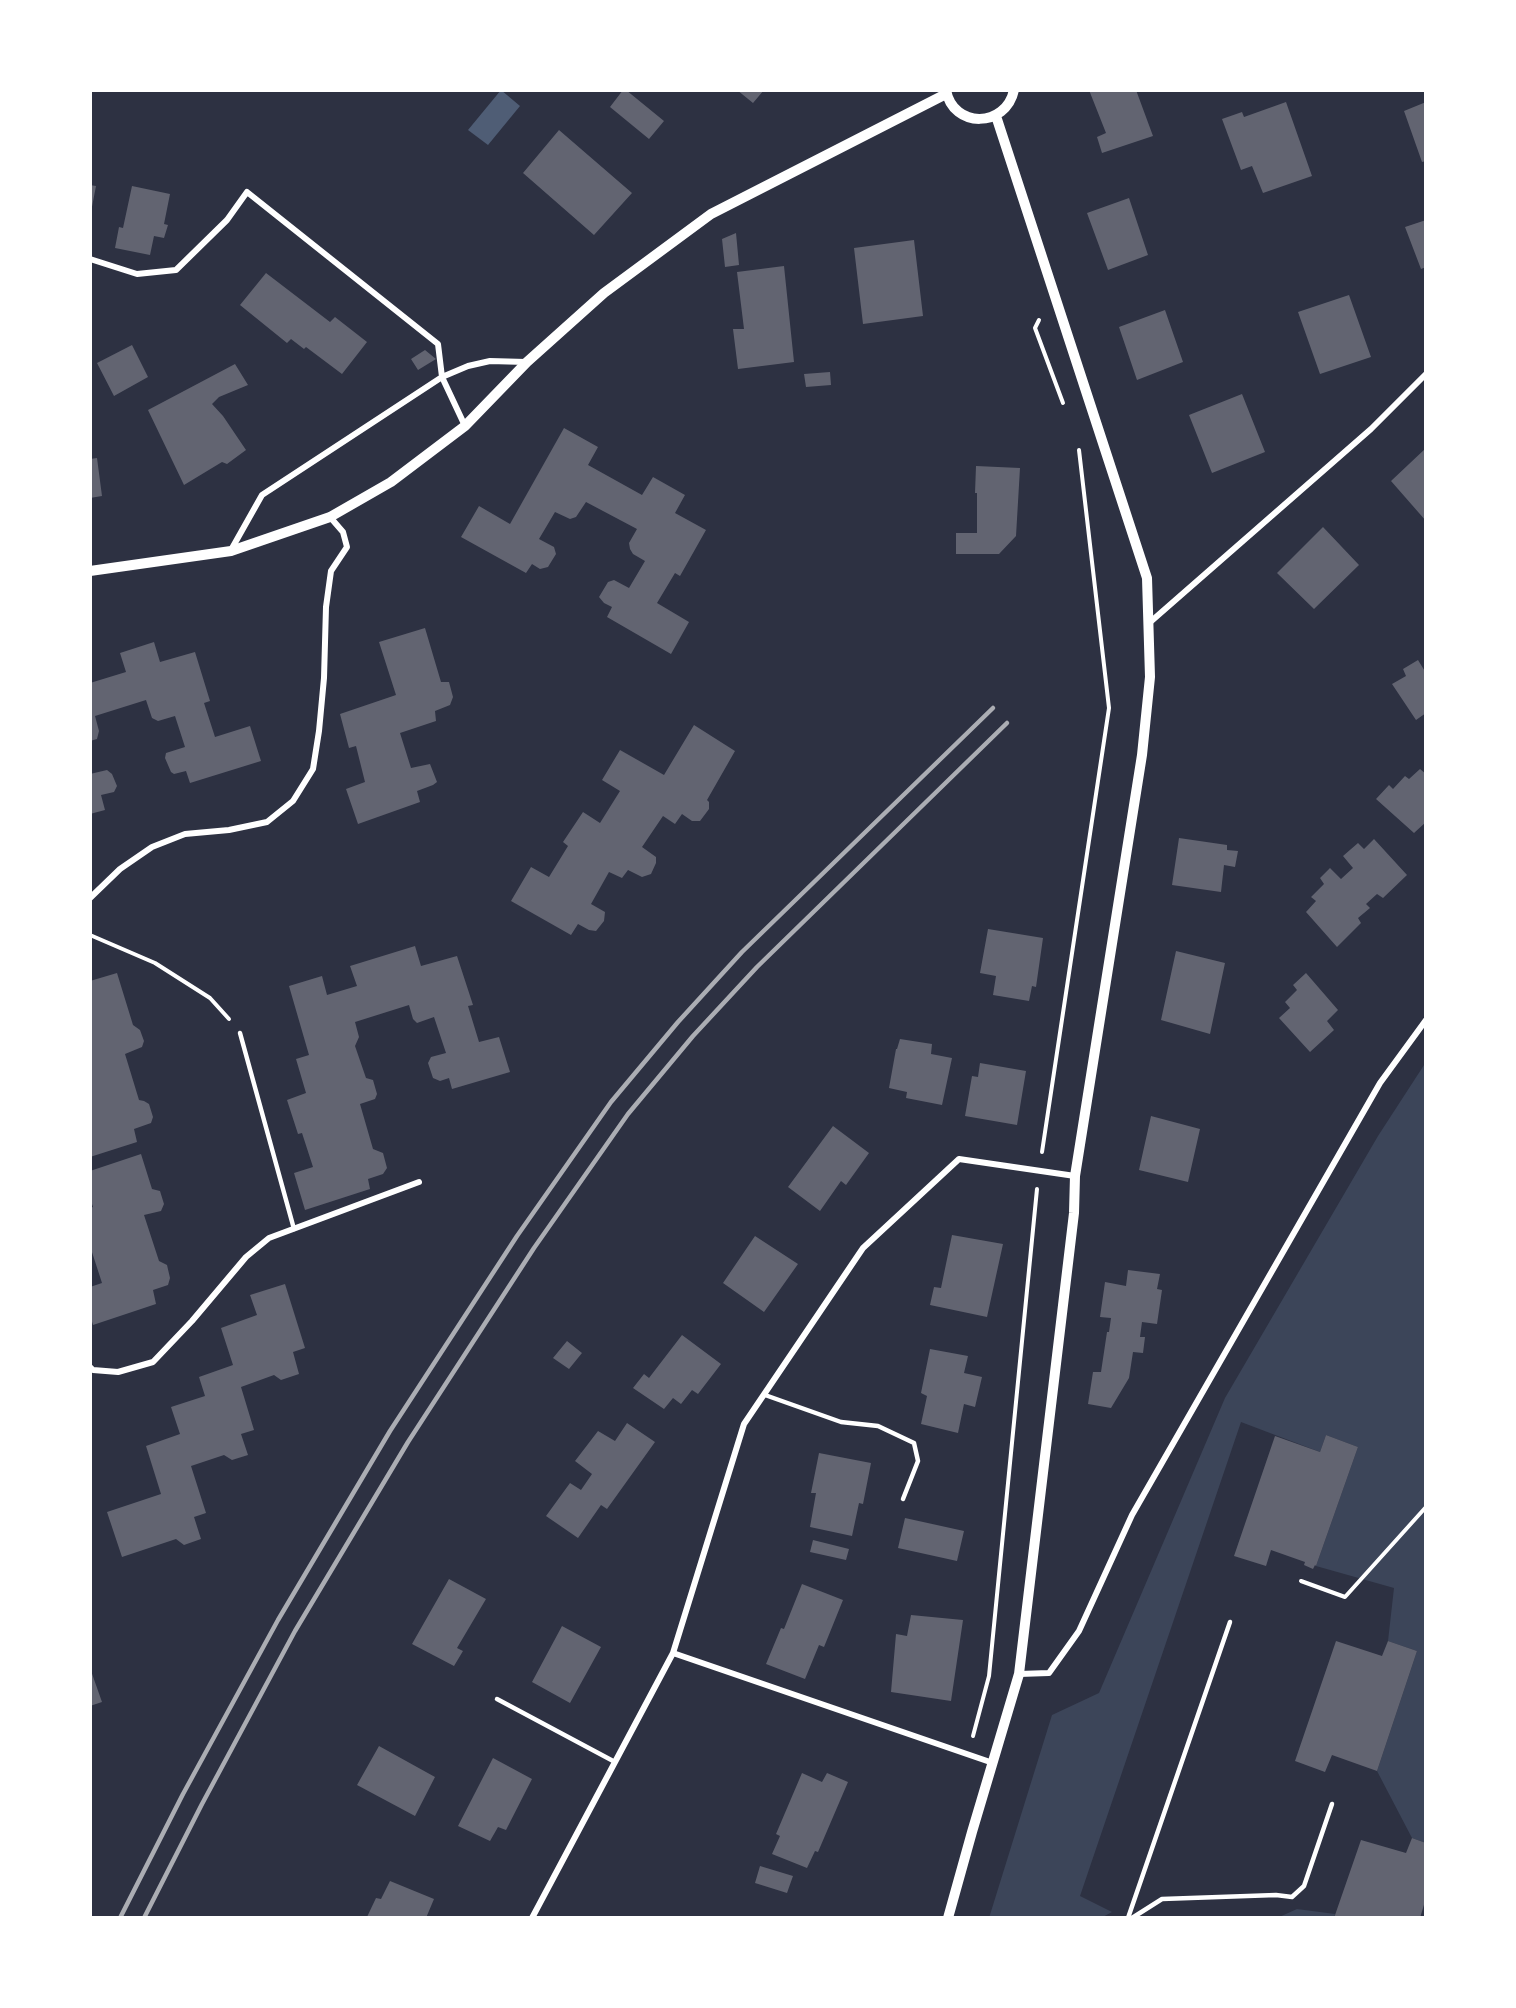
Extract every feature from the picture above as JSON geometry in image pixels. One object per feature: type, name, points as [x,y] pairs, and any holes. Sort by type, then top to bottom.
[{"type":"street","points":[[90,572],[231,551],[330,517],[391,482],[465,426],[527,362],[604,293],[711,214],[946,92],[950,103],[957,111],[966,117],[976,119],[996,116],[1010,102],[1014,90]]},
{"type":"street","points":[[948,1918],[1019,1674],[1074,1213],[1075,1176],[1142,755],[1150,677],[1147,578],[996,116]]},
{"type":"street","points":[[90,259],[137,274],[176,270],[227,220],[248,192],[438,344],[442,377],[465,426]]},
{"type":"street","points":[[231,551],[262,495],[442,377],[468,366],[490,361],[527,362]]},
{"type":"street","points":[[1148,624],[1371,429],[1426,374]]},
{"type":"street","points":[[90,898],[120,869],[152,847],[185,834],[229,830],[267,822],[293,801],[313,769],[320,731],[326,607],[331,571],[347,547],[343,532],[330,517]]},
{"type":"street","points":[[1019,1674],[1049,1673],[1080,1631],[1132,1515],[1380,1083],[1426,1020]]},
{"type":"street","points":[[532,1918],[673,1653],[744,1424],[863,1248],[959,1159],[1075,1176]]},
{"type":"street","points":[[90,1367],[93,1370],[118,1372],[153,1362],[192,1321],[246,1257],[269,1238],[419,1182]]},
{"type":"street","points":[[673,1653],[993,1762]]},
{"type":"lane","points":[[240,1033],[294,1228]]},
{"type":"lane","points":[[765,1395],[841,1422],[878,1426],[914,1443],[918,1461],[903,1499]]},
{"type":"lane","points":[[1130,1918],[1230,1622]]},
{"type":"lane","points":[[497,1699],[615,1762]]},
{"type":"lane","points":[[1130,1918],[1162,1899],[1276,1894],[1292,1897],[1304,1886],[1332,1804]]},
{"type":"path","points":[[1053,293],[1035,328],[1066,413]]},
{"type":"path","points":[[969,1754],[989,1676],[1033,1211],[1109,708],[1078,445]]},
{"type":"path","points":[[90,935],[155,963],[210,998],[240,1033]]},
{"type":"path","points":[[1301,1581],[1345,1597],[1426,1507]]},
{"type":"shaded area","points":[[501,90],[520,106],[488,145],[468,130]]},
{"type":"shaded area","points":[[1426,1062],[1426,1843],[1412,1838],[1377,1771],[1417,1651],[1388,1641],[1394,1588],[1316,1566],[1358,1447],[1326,1435],[1320,1452],[1241,1422],[1080,1896],[1112,1912],[1101,1918],[989,1918],[1052,1715],[1099,1693],[1225,1398],[1378,1136]]},
{"type":"shaded area","points":[[1297,1909],[1335,1914],[1334,1918],[1277,1918]]},
{"type":"building","points":[[623,90],[626,90],[664,121],[649,139],[610,107]]},
{"type":"building","points":[[737,90],[764,90],[753,103]]},
{"type":"building","points":[[1089,90],[1136,90],[1153,136],[1102,153],[1097,137],[1106,133]]},
{"type":"building","points":[[1286,102],[1312,176],[1263,193],[1252,166],[1241,170],[1222,119],[1242,112],[1244,117]]},
{"type":"building","points":[[1426,102],[1426,161],[1422,162],[1404,111]]},
{"type":"building","points":[[559,130],[632,193],[594,235],[523,173]]},
{"type":"building","points":[[90,185],[96,186],[91,212],[90,212]]},
{"type":"building","points":[[132,186],[170,194],[164,224],[168,225],[164,238],[154,236],[150,255],[115,248],[119,227],[123,228]]},
{"type":"building","points":[[1129,198],[1148,255],[1108,270],[1087,213]]},
{"type":"building","points":[[1426,220],[1426,267],[1421,269],[1405,227]]},
{"type":"building","points":[[736,233],[739,265],[725,267],[722,239]]},
{"type":"building","points":[[914,240],[923,316],[863,324],[854,248]]},
{"type":"building","points":[[784,266],[794,362],[738,369],[733,329],[744,329],[737,272]]},
{"type":"building","points":[[266,273],[330,322],[335,317],[367,342],[342,374],[306,347],[304,349],[291,339],[287,343],[240,305]]},
{"type":"building","points":[[1349,295],[1371,357],[1320,374],[1298,312]]},
{"type":"building","points":[[1165,310],[1183,362],[1137,380],[1119,327]]},
{"type":"building","points":[[132,345],[148,377],[114,396],[97,363]]},
{"type":"building","points":[[425,350],[436,359],[418,370],[411,359]]},
{"type":"building","points":[[235,364],[248,385],[219,397],[212,404],[246,450],[227,464],[222,462],[184,485],[148,410]]},
{"type":"building","points":[[830,372],[831,385],[806,387],[804,374]]},
{"type":"building","points":[[1242,394],[1265,452],[1212,473],[1189,415]]},
{"type":"building","points":[[564,428],[598,447],[588,465],[642,495],[653,477],[685,495],[675,513],[706,530],[680,576],[675,573],[657,603],[689,622],[671,654],[607,617],[612,607],[599,597],[608,582],[614,580],[629,588],[645,561],[633,554],[630,549],[629,543],[637,529],[586,502],[576,517],[570,519],[555,512],[539,539],[554,547],[556,554],[548,567],[540,569],[532,564],[526,573],[461,537],[479,506],[510,524]]},
{"type":"building","points":[[1426,448],[1426,521],[1391,481]]},
{"type":"building","points":[[97,458],[102,496],[90,498],[90,459]]},
{"type":"building","points":[[976,466],[1020,468],[1016,536],[999,554],[956,554],[956,533],[977,533]]},
{"type":"building","points":[[1323,527],[1359,565],[1314,609],[1277,573]]},
{"type":"building","points":[[425,628],[441,682],[449,682],[453,697],[450,705],[435,711],[436,721],[400,733],[411,768],[430,764],[437,782],[417,791],[420,802],[358,824],[346,789],[365,782],[356,746],[349,748],[340,714],[396,695],[379,642]]},
{"type":"building","points":[[154,642],[160,662],[195,652],[210,701],[204,703],[215,737],[250,726],[261,761],[190,783],[186,771],[174,774],[171,772],[165,758],[166,753],[185,747],[175,716],[158,721],[152,718],[146,700],[95,716],[99,731],[97,739],[90,741],[90,683],[126,672],[120,653]]},
{"type":"building","points":[[1418,660],[1426,673],[1426,713],[1416,720],[1392,684],[1406,676],[1403,669]]},
{"type":"building","points":[[694,725],[735,751],[707,800],[709,809],[700,821],[692,821],[682,814],[675,824],[663,816],[642,847],[656,857],[651,874],[642,877],[628,870],[622,878],[609,872],[591,904],[605,912],[604,921],[596,931],[578,924],[571,935],[511,901],[531,867],[549,877],[568,846],[563,842],[583,812],[600,823],[620,791],[602,780],[620,750],[664,775]]},
{"type":"building","points":[[1420,769],[1426,774],[1426,822],[1414,833],[1376,799],[1389,785],[1393,789],[1405,776],[1409,779]]},
{"type":"building","points":[[107,770],[112,774],[117,786],[114,792],[101,795],[105,810],[90,814],[90,774]]},
{"type":"building","points":[[1179,838],[1227,845],[1227,850],[1238,851],[1235,867],[1224,865],[1221,892],[1172,885]]},
{"type":"building","points":[[1374,839],[1407,875],[1383,898],[1377,894],[1366,904],[1370,908],[1358,918],[1361,923],[1337,947],[1306,912],[1316,901],[1311,897],[1324,884],[1320,878],[1330,868],[1341,879],[1353,868],[1343,856],[1358,843],[1364,849]]},
{"type":"building","points":[[988,929],[1043,938],[1036,987],[1032,986],[1029,1001],[993,995],[996,976],[980,973]]},
{"type":"building","points":[[415,946],[421,966],[457,956],[473,1005],[468,1006],[479,1042],[499,1037],[510,1072],[452,1089],[449,1078],[440,1081],[433,1078],[428,1063],[431,1057],[446,1053],[434,1017],[417,1023],[413,1019],[409,1005],[355,1022],[359,1037],[355,1046],[366,1078],[373,1080],[377,1094],[375,1099],[360,1104],[373,1149],[383,1153],[387,1168],[383,1174],[368,1179],[370,1189],[305,1210],[294,1173],[313,1167],[302,1133],[298,1134],[287,1100],[306,1093],[296,1059],[309,1055],[289,986],[322,976],[327,995],[357,986],[350,966]]},
{"type":"building","points":[[1176,951],[1225,963],[1210,1034],[1161,1020]]},
{"type":"building","points":[[117,973],[133,1025],[140,1030],[144,1041],[142,1047],[125,1054],[139,1100],[149,1104],[153,1117],[151,1123],[134,1129],[137,1142],[90,1157],[90,981]]},
{"type":"building","points":[[1306,973],[1338,1010],[1327,1021],[1334,1030],[1310,1052],[1279,1018],[1290,1008],[1285,1002],[1297,990],[1293,985]]},
{"type":"building","points":[[900,1039],[932,1044],[931,1054],[952,1058],[942,1105],[906,1098],[907,1092],[889,1088]]},
{"type":"building","points":[[980,1063],[1026,1071],[1017,1125],[965,1116],[972,1076],[978,1077]]},
{"type":"building","points":[[1151,1116],[1200,1129],[1188,1182],[1139,1170]]},
{"type":"building","points":[[833,1126],[869,1153],[846,1185],[841,1181],[820,1211],[788,1187]]},
{"type":"building","points":[[141,1154],[152,1189],[160,1191],[164,1204],[161,1211],[144,1215],[159,1261],[167,1265],[170,1278],[168,1285],[153,1290],[156,1304],[93,1325],[90,1315],[90,1287],[102,1283],[90,1246],[90,1208],[93,1207],[90,1198],[90,1171]]},
{"type":"building","points":[[952,1235],[1003,1244],[987,1317],[930,1305],[934,1287],[941,1288]]},
{"type":"building","points":[[755,1236],[798,1264],[764,1312],[723,1283]]},
{"type":"building","points":[[1128,1270],[1160,1274],[1157,1289],[1162,1290],[1157,1324],[1142,1322],[1140,1337],[1145,1337],[1143,1353],[1133,1352],[1129,1378],[1111,1408],[1088,1404],[1093,1372],[1101,1372],[1111,1318],[1100,1317],[1105,1282],[1126,1286]]},
{"type":"building","points":[[285,1284],[305,1348],[293,1352],[299,1374],[281,1380],[274,1375],[241,1387],[254,1430],[241,1434],[248,1455],[232,1460],[224,1455],[191,1466],[206,1513],[194,1517],[201,1539],[184,1545],[176,1539],[122,1557],[107,1512],[161,1494],[146,1446],[180,1434],[171,1407],[205,1396],[199,1377],[233,1365],[221,1328],[257,1315],[250,1295]]},
{"type":"building","points":[[682,1335],[721,1364],[698,1394],[692,1390],[681,1404],[673,1398],[664,1409],[633,1388],[644,1374],[649,1378]]},
{"type":"building","points":[[567,1341],[582,1353],[569,1369],[553,1358]]},
{"type":"building","points":[[930,1349],[968,1356],[964,1373],[982,1377],[975,1407],[964,1404],[958,1433],[921,1424],[927,1396],[921,1393]]},
{"type":"building","points":[[627,1423],[655,1442],[607,1509],[601,1505],[578,1538],[546,1516],[570,1483],[581,1490],[592,1474],[575,1461],[598,1431],[615,1441]]},
{"type":"building","points":[[1326,1435],[1358,1447],[1316,1566],[1313,1569],[1304,1565],[1305,1562],[1271,1550],[1266,1566],[1234,1556],[1275,1436],[1320,1452]]},
{"type":"building","points":[[819,1453],[871,1463],[863,1504],[859,1503],[852,1536],[810,1527],[816,1493],[811,1493]]},
{"type":"building","points":[[905,1518],[964,1531],[957,1561],[898,1548]]},
{"type":"building","points":[[813,1540],[849,1549],[846,1560],[810,1552]]},
{"type":"building","points":[[449,1579],[486,1599],[457,1648],[463,1651],[454,1666],[412,1644]]},
{"type":"building","points":[[802,1584],[843,1600],[824,1647],[819,1645],[805,1679],[766,1664],[781,1628],[784,1629]]},
{"type":"building","points":[[911,1615],[963,1620],[951,1701],[891,1692],[896,1634],[907,1636]]},
{"type":"building","points":[[562,1626],[601,1647],[570,1703],[532,1682]]},
{"type":"building","points":[[1336,1641],[1382,1656],[1388,1641],[1417,1651],[1377,1771],[1332,1755],[1325,1772],[1295,1761]]},
{"type":"building","points":[[90,1668],[102,1702],[90,1706]]},
{"type":"building","points":[[379,1746],[435,1777],[415,1816],[357,1785]]},
{"type":"building","points":[[493,1758],[532,1779],[506,1830],[498,1827],[490,1841],[458,1826]]},
{"type":"building","points":[[802,1773],[822,1782],[827,1773],[848,1782],[818,1852],[815,1851],[807,1868],[772,1854],[780,1836],[776,1834]]},
{"type":"building","points":[[1412,1838],[1426,1843],[1426,1898],[1420,1918],[1334,1918],[1361,1840],[1406,1853]]},
{"type":"building","points":[[760,1866],[793,1876],[787,1893],[755,1883]]},
{"type":"building","points":[[390,1881],[434,1899],[426,1918],[367,1917],[376,1898],[381,1899]]},
{"type":"railway","points":[[120,1918],[183,1794],[278,1620],[390,1431],[517,1236],[611,1102],[678,1022],[742,952],[993,708]]},
{"type":"railway","points":[[144,1918],[295,1631],[408,1442],[534,1248],[628,1114],[693,1036],[757,967],[1007,723]]}]
